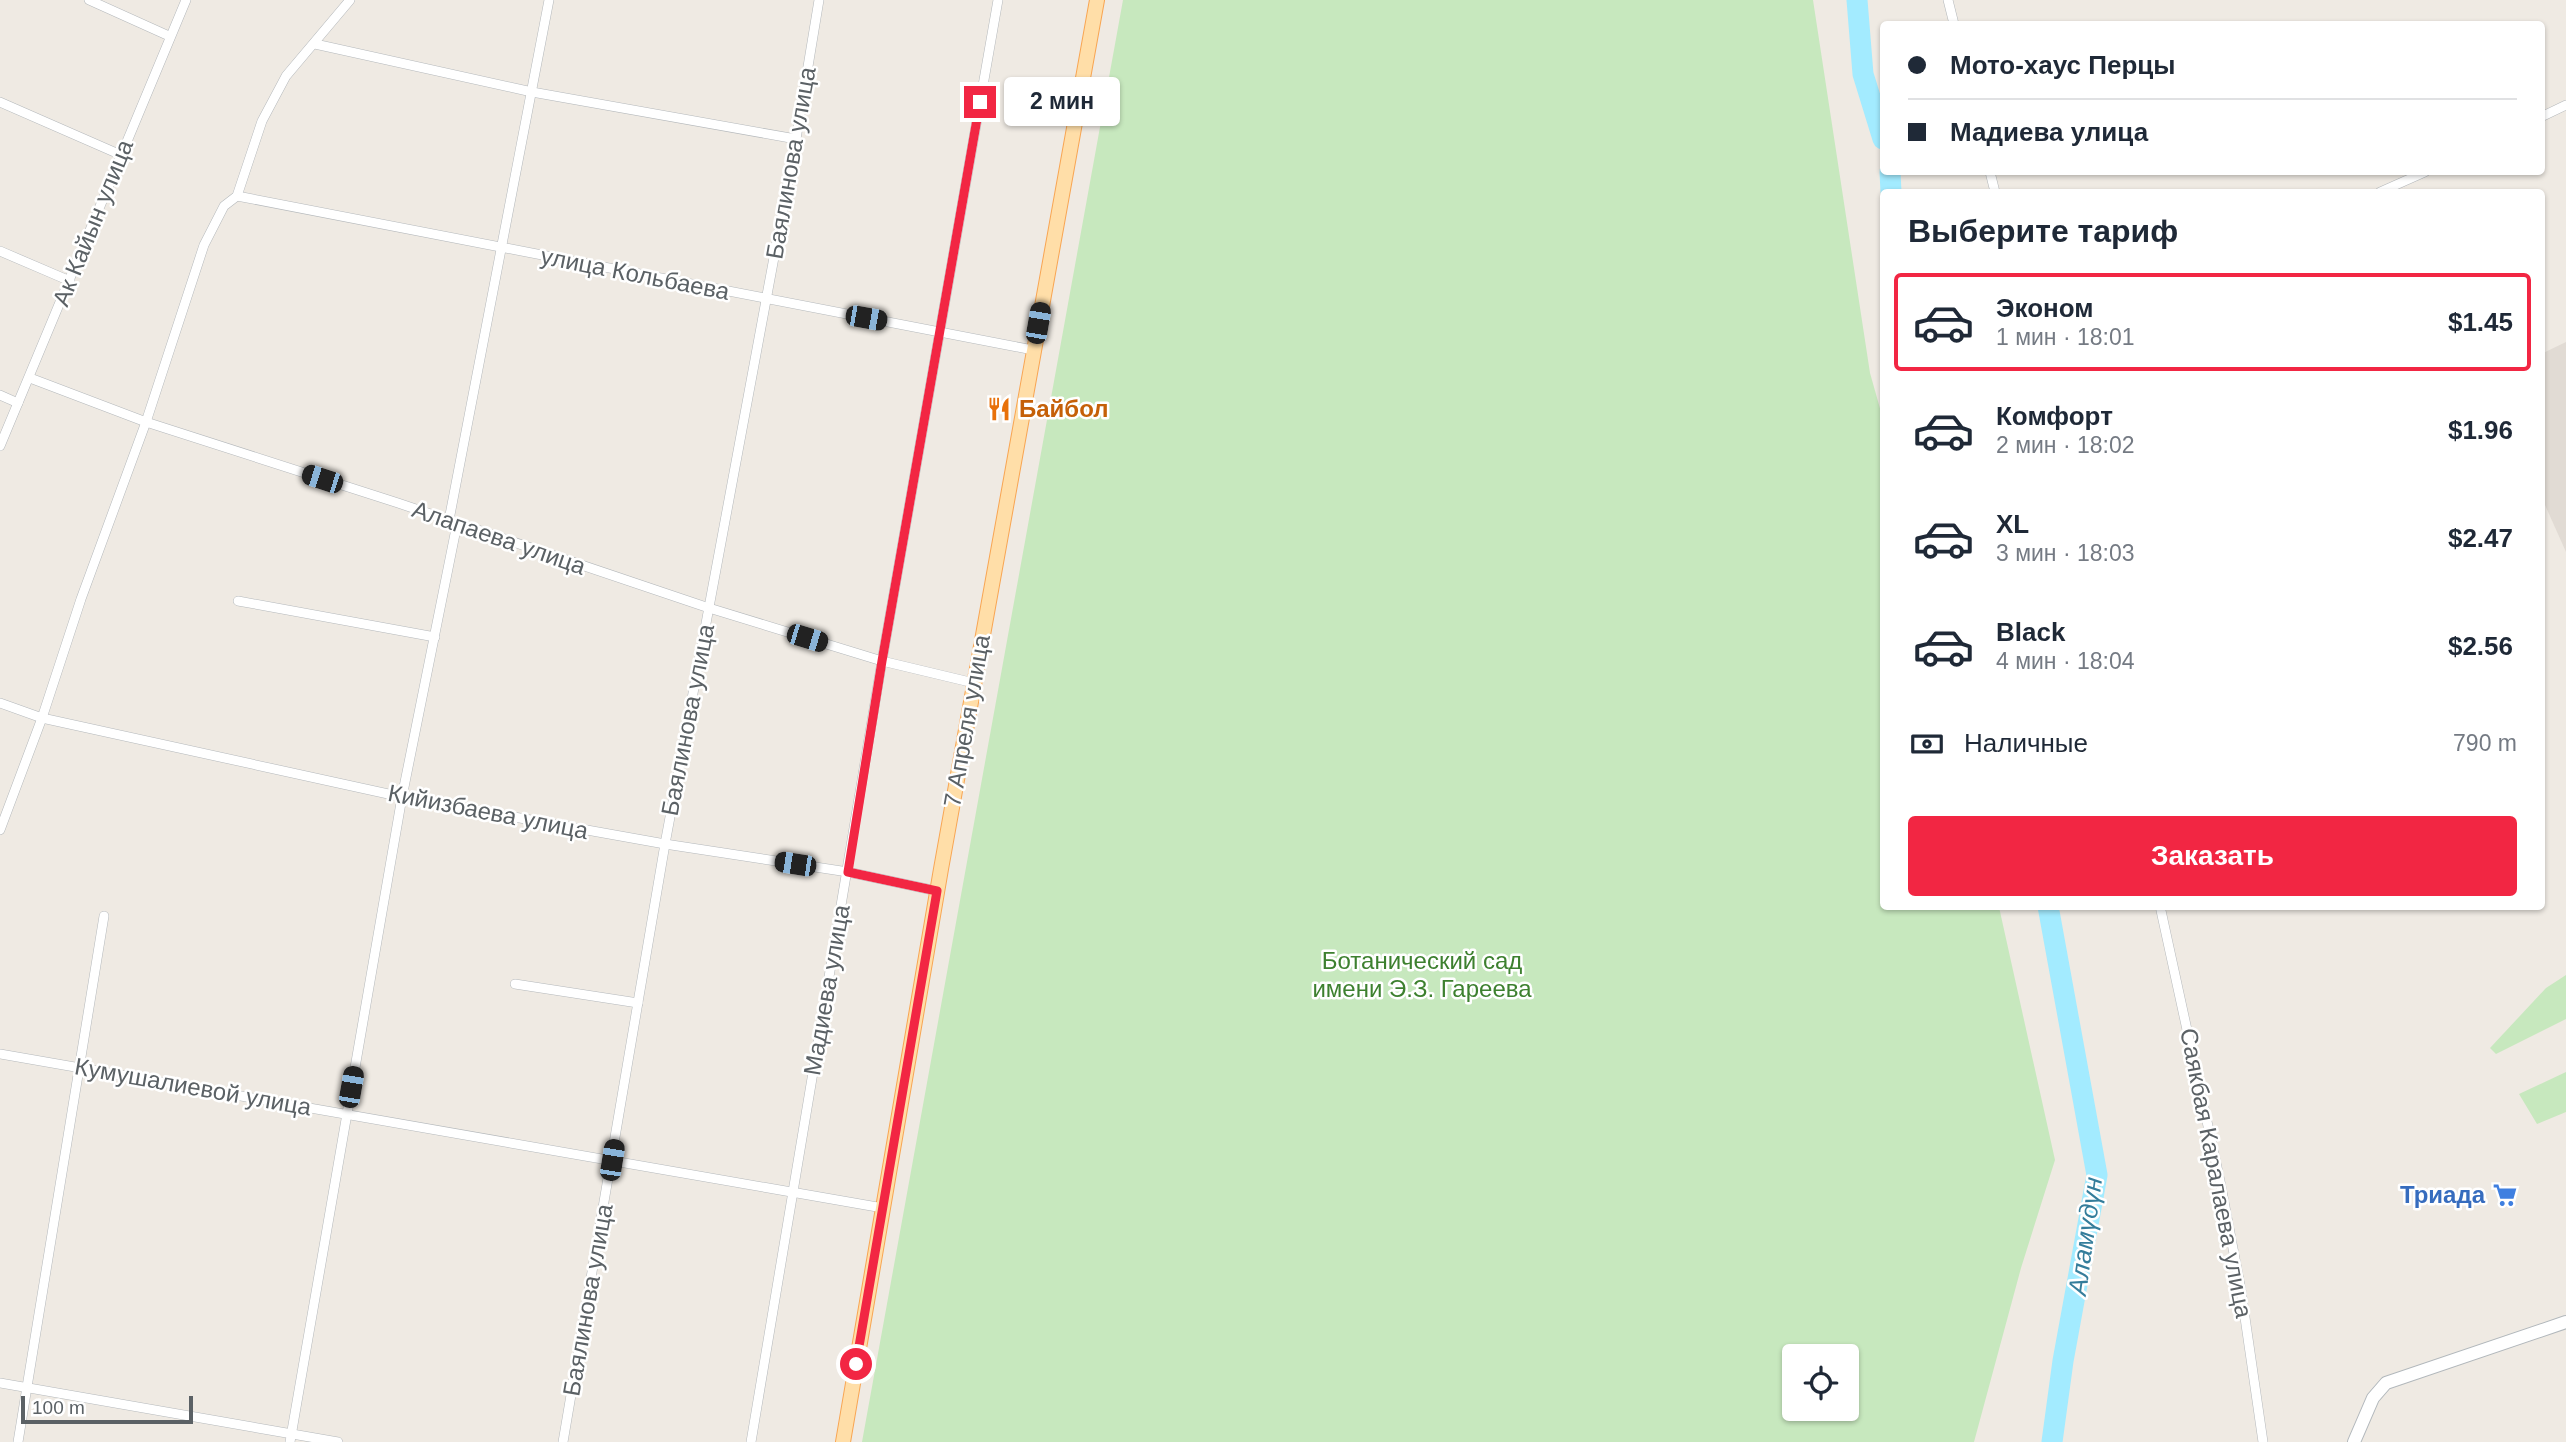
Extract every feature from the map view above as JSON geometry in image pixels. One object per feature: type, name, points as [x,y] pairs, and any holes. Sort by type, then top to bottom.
[{"type":"main road","name":"7 Апреля улица","points":[[843,1442],[937,891],[1097,0]]},
{"type":"main road","points":[[2354,1442],[2373,1398],[2379,1389],[2393,1379],[2566,1322]]},
{"type":"street","points":[[89,0],[169,36]]},
{"type":"street","name":"Ак Кайын улица","points":[[0,446],[186,0]]},
{"type":"street","points":[[0,830],[146,422],[204,245],[224,205],[237,196],[262,121],[286,76],[350,0]]},
{"type":"street","points":[[290,1438],[402,797],[435,637],[502,247],[550,0]]},
{"type":"street","name":"Баялинова улица","points":[[563,1442],[664,844],[796,139],[819,0]]},
{"type":"street","name":"Мадиева улица","points":[[751,1442],[882,661],[998,0]]},
{"type":"street","points":[[1948,0],[1953,21]]},
{"type":"street","points":[[315,44],[532,92],[796,139]]},
{"type":"street","points":[[0,102],[121,156]]},
{"type":"street","points":[[2545,115],[2566,105]]},
{"type":"street","points":[[2387,189],[2418,175]]},
{"type":"street","name":"улица Кольбаева","points":[[237,196],[1033,350]]},
{"type":"street","points":[[0,251],[70,281]]},
{"type":"street","name":"Алапаева улица","points":[[30,378],[146,422],[709,608],[882,661],[974,683]]},
{"type":"street","points":[[0,395],[18,403]]},
{"type":"street","points":[[238,601],[435,637]]},
{"type":"street","name":"Кийизбаева улица","points":[[0,703],[42,718],[402,797],[664,844],[848,872],[937,891]]},
{"type":"street","name":"Саякбая Каралаева улица","points":[[2161,910],[2215,1156],[2241,1290],[2263,1442]]},
{"type":"street","points":[[18,1442],[104,916]]},
{"type":"street","points":[[515,984],[638,1003]]},
{"type":"street","name":"Кумушалиевой улица","points":[[0,1054],[883,1208]]},
{"type":"street","points":[[0,1383],[290,1438],[338,1442]]},
{"type":"shaded area","points":[[2566,342],[2566,552],[2545,505],[2545,352]]},
{"type":"green space","name":"Ботанический сад имени Э.З. Гареева","points":[[1123,0],[1813,0],[1870,373],[1880,408],[1880,910],[2000,910],[2055,1160],[2021,1268],[1974,1442],[862,1442]]},
{"type":"green space","points":[[2566,975],[2566,1019],[2496,1054],[2490,1048],[2546,988]]},
{"type":"green space","points":[[2566,1072],[2566,1112],[2537,1124],[2519,1094]]},
{"type":"waterway","name":"Аламүдүн","points":[[1857,0],[1863,74],[1880,129]]},
{"type":"waterway","name":"Аламүдүн","points":[[1890,175],[1891,189]]},
{"type":"waterway","name":"Аламүдүн","points":[[2049,910],[2097,1175],[2063,1361],[2052,1442]]},
{"type":"place","name":"Байбол","points":[[999,409]]},
{"type":"place","name":"Триада","points":[[2505,1195]]},
{"type":"route","points":[[856,1364],[937,891],[848,872],[882,661],[980,102]]}]
